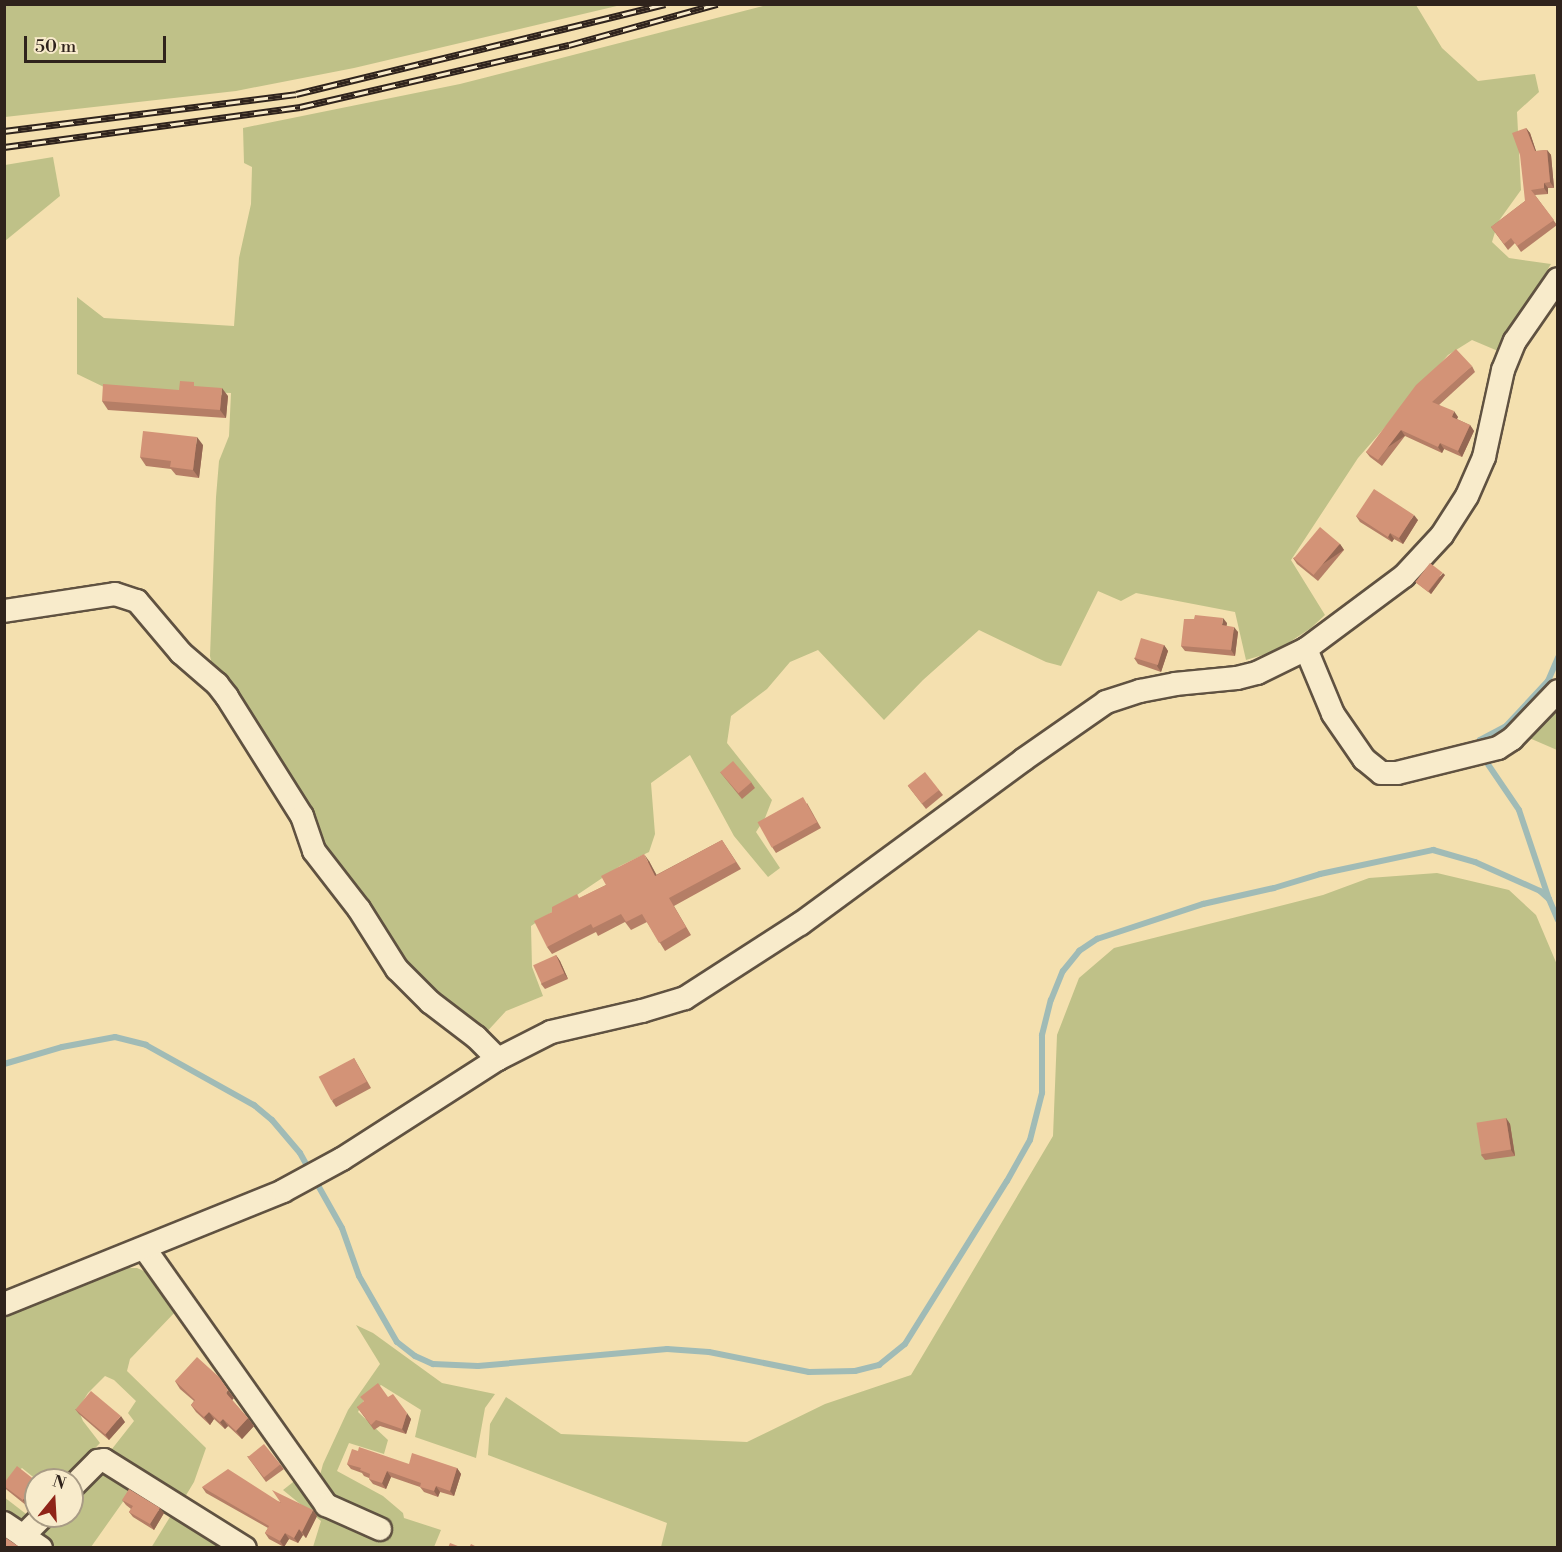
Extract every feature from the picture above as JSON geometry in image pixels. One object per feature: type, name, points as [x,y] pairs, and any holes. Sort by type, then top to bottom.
[{"type":"street","points":[[4,1304],[145,1249],[292,1186],[498,1059],[551,1032],[685,998],[800,924],[1023,759],[1106,702],[1140,691],[1175,684],[1247,676],[1306,649],[1404,576],[1442,535],[1467,496],[1484,457],[1503,370],[1515,341],[1547,310],[1557,279]]},
{"type":"street","points":[[4,611],[115,594],[137,602],[182,653],[217,684],[227,697],[302,816],[314,851],[359,909],[397,969],[430,1002],[476,1037],[498,1059]]},
{"type":"street","points":[[1306,649],[1333,714],[1364,759],[1381,773],[1397,773],[1498,748],[1512,739],[1557,691]]},
{"type":"street","points":[[145,1249],[326,1505],[380,1529]]},
{"type":"street","points":[[84,1475],[98,1461],[104,1460],[245,1548]]},
{"type":"street","points":[[4,1523],[32,1542],[38,1528]]},
{"type":"green space","points":[[5,4],[621,5],[354,68],[236,91],[5,117]]},
{"type":"green space","points":[[767,5],[1416,5],[1442,48],[1478,81],[1535,74],[1539,92],[1517,112],[1521,190],[1498,222],[1492,242],[1509,258],[1551,264],[1498,351],[1472,340],[1448,355],[1358,458],[1291,560],[1325,615],[1311,628],[1276,651],[1246,660],[1235,612],[1136,593],[1121,601],[1098,591],[1061,666],[1046,662],[979,630],[923,680],[884,720],[818,650],[790,662],[767,689],[731,716],[727,743],[772,800],[756,832],[780,868],[768,877],[734,836],[690,755],[651,783],[655,834],[649,852],[620,866],[531,926],[532,967],[543,996],[506,1011],[483,1036],[404,966],[319,848],[212,666],[210,656],[216,497],[219,461],[229,436],[231,393],[106,388],[77,374],[77,297],[104,318],[234,326],[239,258],[251,204],[252,167],[244,163],[243,128],[460,84]]},
{"type":"green space","points":[[53,157],[60,196],[5,241],[5,165]]},
{"type":"green space","points":[[1557,700],[1557,750],[1522,735]]},
{"type":"green space","points":[[1437,873],[1509,890],[1536,915],[1558,967],[1557,1547],[661,1547],[667,1523],[488,1455],[490,1424],[506,1397],[561,1434],[747,1442],[825,1404],[911,1375],[1053,1136],[1057,1035],[1079,978],[1114,948],[1323,895],[1369,878]]},
{"type":"green space","points":[[120,1268],[137,1268],[153,1275],[178,1309],[130,1359],[127,1371],[206,1448],[194,1482],[185,1497],[108,1454],[134,1421],[128,1413],[136,1401],[114,1380],[105,1376],[88,1393],[78,1409],[83,1421],[100,1443],[76,1468],[22,1468],[5,1482],[5,1313]]},
{"type":"green space","points":[[356,1325],[373,1333],[442,1383],[495,1394],[485,1408],[476,1458],[415,1437],[421,1410],[381,1385],[365,1398],[358,1412],[388,1440],[384,1454],[349,1443],[337,1471],[383,1496],[403,1513],[404,1518],[441,1530],[434,1547],[313,1547],[321,1521],[283,1490],[297,1479],[319,1479],[323,1464],[348,1410],[380,1364]]},
{"type":"green space","points":[[96,1471],[105,1471],[132,1489],[91,1547],[56,1547],[44,1540],[41,1528],[84,1528],[84,1484]]},
{"type":"green space","points":[[4,1497],[24,1512],[24,1522],[21,1524],[5,1514]]},
{"type":"green space","points":[[173,1512],[232,1548],[151,1548]]},
{"type":"building","points":[[1526,128],[1535,151],[1547,150],[1550,182],[1544,183],[1544,188],[1531,190],[1554,220],[1517,246],[1511,238],[1504,244],[1491,227],[1525,201],[1520,155],[1512,133]]},
{"type":"building","points":[[1456,349],[1472,366],[1432,402],[1454,411],[1452,417],[1470,425],[1458,451],[1440,443],[1438,447],[1401,430],[1378,460],[1366,452],[1416,385]]},
{"type":"building","points":[[180,381],[194,382],[194,386],[222,388],[220,410],[102,401],[103,384],[179,390]]},
{"type":"building","points":[[143,431],[197,437],[193,470],[170,467],[171,461],[140,457]]},
{"type":"building","points":[[1374,489],[1414,515],[1399,538],[1390,533],[1388,537],[1356,516]]},
{"type":"building","points":[[1320,527],[1340,544],[1314,575],[1294,558]]},
{"type":"building","points":[[1430,563],[1443,573],[1428,592],[1415,582]]},
{"type":"building","points":[[1195,615],[1223,618],[1222,625],[1234,627],[1231,650],[1181,646],[1184,619],[1194,619]]},
{"type":"building","points":[[1141,638],[1164,645],[1158,665],[1135,658]]},
{"type":"building","points":[[733,761],[751,782],[739,793],[720,772]]},
{"type":"building","points":[[925,772],[939,790],[922,804],[908,786]]},
{"type":"building","points":[[803,797],[817,822],[772,848],[758,822]]},
{"type":"building","points":[[722,840],[736,862],[669,898],[686,927],[659,943],[642,914],[626,922],[621,914],[593,928],[591,924],[547,947],[534,921],[552,912],[552,907],[577,894],[579,898],[606,885],[601,876],[644,854],[655,876]]},
{"type":"building","points":[[556,955],[564,973],[541,983],[533,965]]},
{"type":"building","points":[[354,1058],[367,1082],[331,1101],[319,1077]]},
{"type":"building","points":[[1506,1118],[1511,1150],[1481,1154],[1476,1123]]},
{"type":"building","points":[[197,1357],[219,1377],[228,1390],[226,1393],[248,1418],[236,1431],[223,1419],[220,1422],[209,1412],[204,1417],[191,1405],[195,1400],[175,1381]]},
{"type":"building","points":[[378,1383],[388,1397],[393,1394],[407,1413],[402,1429],[376,1420],[371,1425],[357,1407],[364,1401],[360,1397]]},
{"type":"building","points":[[91,1391],[121,1416],[105,1434],[76,1409]]},
{"type":"building","points":[[264,1444],[280,1464],[264,1477],[248,1457]]},
{"type":"building","points":[[359,1447],[409,1464],[412,1453],[457,1468],[450,1491],[436,1486],[434,1491],[420,1487],[421,1483],[387,1471],[382,1483],[369,1479],[370,1474],[360,1470],[361,1468],[347,1464],[352,1449],[358,1451]]},
{"type":"building","points":[[17,1466],[24,1472],[23,1500],[4,1486]]},
{"type":"building","points":[[228,1469],[281,1503],[272,1490],[313,1510],[302,1532],[299,1529],[294,1538],[285,1533],[280,1541],[265,1533],[269,1526],[202,1487]]},
{"type":"building","points":[[129,1489],[160,1508],[150,1524],[129,1512],[133,1506],[122,1500]]},
{"type":"building","points":[[6,1538],[21,1548],[4,1548]]},
{"type":"building","points":[[450,1543],[463,1548],[448,1548]]},
{"type":"waterway","points":[[1480,748],[1480,740],[1506,726],[1548,681],[1558,657]]},
{"type":"waterway","points":[[1483,757],[1519,810],[1549,899]]},
{"type":"waterway","points":[[315,1180],[342,1228],[359,1276],[397,1342],[415,1356],[433,1364],[478,1366],[667,1349],[709,1352],[809,1372],[855,1371],[879,1365],[905,1344],[1007,1181],[1030,1140],[1042,1093],[1042,1035],[1051,1000],[1063,971],[1079,951],[1097,939],[1203,904],[1274,888],[1320,874],[1433,850],[1475,862],[1540,891],[1549,899],[1558,920]]},
{"type":"waterway","points":[[4,1064],[62,1047],[115,1037],[146,1045],[254,1105],[272,1120],[300,1153],[310,1171]]},
{"type":"railway","points":[[4,131],[296,94],[665,4]]},
{"type":"railway","points":[[4,147],[300,107],[569,45],[717,4]]}]
